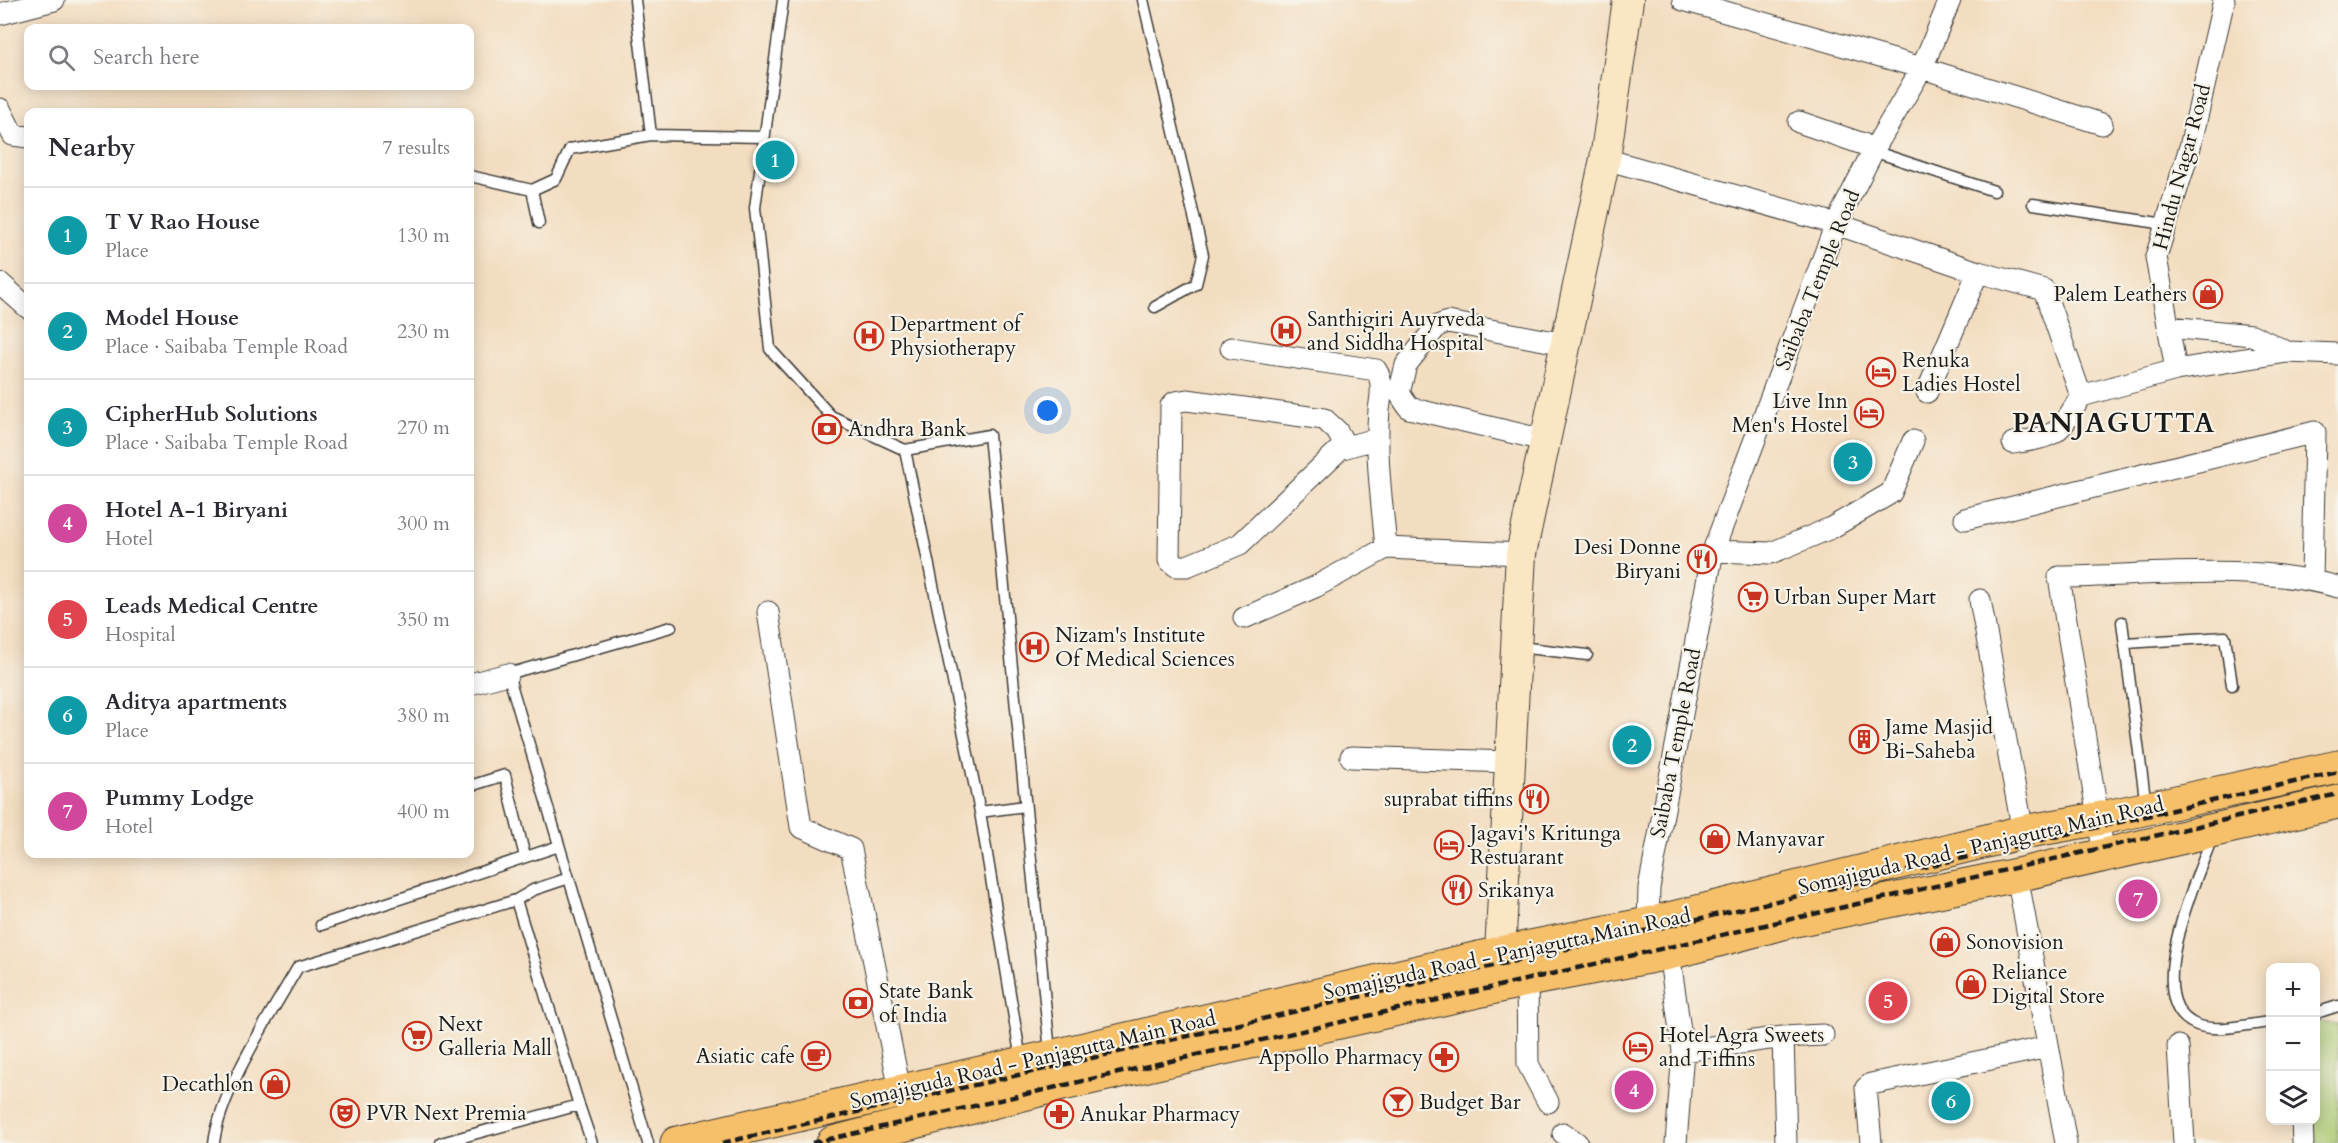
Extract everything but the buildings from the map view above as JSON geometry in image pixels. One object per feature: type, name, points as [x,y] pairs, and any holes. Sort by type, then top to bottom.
[{"type":"highway","name":"Somajiguda Road - Panjagutta Main Road","points":[[677,1143],[1500,953],[1648,924],[2023,832],[2097,819],[2338,767]]},
{"type":"highway","name":"Somajiguda Road - Panjagutta Main Road","points":[[833,1143],[901,1132],[1054,1086],[1527,980],[1669,953],[1790,921],[2017,875],[2338,802]]},
{"type":"highway","points":[[2280,816],[2338,825]]},
{"type":"highway","points":[[887,1093],[901,1132]]},
{"type":"street","points":[[0,14],[54,0]]},
{"type":"street","points":[[1500,953],[1521,554],[1605,159],[1628,0]]},
{"type":"street","points":[[1683,0],[1922,68],[2102,124]]},
{"type":"street","name":"Saibaba Temple Road","points":[[1648,924],[1649,888],[1713,551],[1836,224],[1873,152],[1922,68],[1950,0]]},
{"type":"street","name":"Hindu Nagar Road","points":[[2176,370],[2156,257],[2190,147],[2223,0]]},
{"type":"street","points":[[0,109],[13,135],[24,136]]},
{"type":"street","points":[[1798,122],[1863,144],[1873,152]]},
{"type":"street","points":[[1605,159],[1836,224],[1977,272],[2044,290],[2081,396]]},
{"type":"street","points":[[1927,392],[1977,272]]},
{"type":"street","points":[[0,283],[24,304]]},
{"type":"street","points":[[1544,440],[1409,408],[1399,393],[1406,365],[1437,326],[1448,322],[1565,344]]},
{"type":"street","points":[[2169,327],[2252,335],[2287,352]]},
{"type":"street","points":[[1231,348],[1376,370],[1382,388],[1376,440],[1386,548]]},
{"type":"street","points":[[2013,442],[2050,437],[2071,414],[2081,396],[2176,370],[2287,352],[2338,354]]},
{"type":"street","points":[[1346,447],[1337,430],[1324,419],[1187,400],[1175,402],[1171,406],[1169,560],[1176,566],[1187,566],[1240,544],[1340,449],[1376,440]]},
{"type":"street","points":[[1965,519],[2314,432],[2312,580]]},
{"type":"street","points":[[1713,551],[1771,553],[1831,528],[1891,493],[1913,441]]},
{"type":"street","points":[[1244,618],[1315,587],[1386,548],[1521,554]]},
{"type":"street","points":[[2104,855],[2059,577],[2240,572],[2312,580],[2338,587]]},
{"type":"street","points":[[1980,600],[2023,832]]},
{"type":"street","points":[[768,612],[801,827],[851,849],[887,1093]]},
{"type":"street","points":[[474,683],[508,674]]},
{"type":"street","points":[[1351,757],[1511,762]]},
{"type":"street","points":[[2017,875],[2066,1143]]},
{"type":"street","points":[[1669,953],[1683,1051],[1676,1143]]},
{"type":"street","points":[[1527,980],[1528,1064],[1548,1102]]},
{"type":"street","points":[[1683,1051],[1783,1037],[1822,1035]]},
{"type":"street","points":[[1783,1037],[1786,1143]]},
{"type":"street","points":[[2178,1046],[2184,1143]]},
{"type":"street","points":[[1872,1143],[1866,1088],[1871,1084],[2048,1047]]},
{"type":"street","points":[[2302,1125],[2303,1143]]},
{"type":"lane","points":[[635,0],[651,135]]},
{"type":"lane","points":[[783,0],[755,208],[770,349],[831,416],[905,450],[989,435],[1024,806],[1036,1060]]},
{"type":"lane","points":[[1143,0],[1203,255],[1196,284],[1155,307]]},
{"type":"lane","points":[[474,177],[532,190],[556,179],[570,149],[651,135],[764,137]]},
{"type":"lane","points":[[1873,152],[1994,191]]},
{"type":"lane","points":[[532,190],[539,223]]},
{"type":"lane","points":[[2033,204],[2165,224]]},
{"type":"lane","points":[[905,450],[980,812],[1036,1060]]},
{"type":"lane","points":[[2122,622],[2146,808]]},
{"type":"lane","points":[[648,1143],[508,674],[671,627]]},
{"type":"lane","points":[[2125,643],[2225,637],[2232,685]]},
{"type":"lane","points":[[1516,646],[1587,655]]},
{"type":"lane","points":[[474,785],[505,775],[525,857]]},
{"type":"lane","points":[[980,812],[1024,806]]},
{"type":"lane","points":[[2214,832],[2175,939],[2172,970],[2177,1008],[2187,1019],[2212,1028],[2266,1023]]},
{"type":"lane","points":[[321,924],[559,846]]},
{"type":"lane","points":[[214,1143],[220,1113],[250,1052],[298,967],[516,900],[533,890],[569,878]]},
{"type":"lane","points":[[516,900],[592,1143]]},
{"type":"lane","points":[[2320,1012],[2338,1006]]},
{"type":"lane","points":[[441,1143],[579,1105]]},
{"type":"green space","points":[[2320,1022],[2338,1024],[2338,1143],[2308,1143],[2307,1125],[2320,1125]]},
{"type":"railway","points":[[722,1143],[2338,772]]},
{"type":"railway","points":[[812,1143],[2338,794]]},
{"type":"place","name":"T V Rao House","points":[[775,160]]},
{"type":"place","name":"Palem Leathers","points":[[2208,294]]},
{"type":"place","name":"Santhigiri Auyrveda and Siddha Hospital","points":[[1286,331]]},
{"type":"place","name":"Department of Physiotherapy","points":[[869,336]]},
{"type":"place","name":"Renuka Ladies Hostel","points":[[1881,372]]},
{"type":"place","name":"Live Inn Men's Hostel","points":[[1869,413]]},
{"type":"place","name":"Andhra Bank","points":[[827,429]]},
{"type":"place","name":"CipherHub Solutions","points":[[1853,462]]},
{"type":"place","name":"Desi Donne Biryani","points":[[1702,559]]},
{"type":"place","name":"Urban Super Mart","points":[[1753,597]]},
{"type":"place","name":"Nizam's Institute Of Medical Sciences","points":[[1034,647]]},
{"type":"place","name":"Jame Masjid Bi-Saheba","points":[[1864,739]]},
{"type":"place","name":"Model House","points":[[1632,745]]},
{"type":"place","name":"suprabat tiffins","points":[[1534,799]]},
{"type":"place","name":"Manyavar","points":[[1715,839]]},
{"type":"place","name":"Jagavi's Kritunga Restuarant","points":[[1449,845]]},
{"type":"place","name":"Srikanya","points":[[1457,890]]},
{"type":"place","name":"Pummy Lodge","points":[[2138,899]]},
{"type":"place","name":"Sonovision","points":[[1945,942]]},
{"type":"place","name":"Reliance Digital Store","points":[[1971,984]]},
{"type":"place","name":"Leads Medical Centre","points":[[1888,1001]]},
{"type":"place","name":"State Bank of India","points":[[858,1003]]},
{"type":"place","name":"Next Galleria Mall","points":[[417,1036]]},
{"type":"place","name":"Hotel Agra Sweets and Tiffins","points":[[1638,1047]]},
{"type":"place","name":"Asiatic cafe","points":[[816,1056]]},
{"type":"place","name":"Appollo Pharmacy","points":[[1444,1057]]},
{"type":"place","name":"Decathlon","points":[[275,1084]]},
{"type":"place","name":"Hotel A-1 Biryani","points":[[1634,1090]]},
{"type":"place","name":"Aditya apartments","points":[[1951,1101]]},
{"type":"place","name":"Budget Bar","points":[[1398,1102]]},
{"type":"place","name":"PVR Next Premia","points":[[345,1113]]},
{"type":"place","name":"Anukar Pharmacy","points":[[1059,1114]]},
{"type":"district","name":"PANJAGUTTA","points":[[2114,423]]}]
